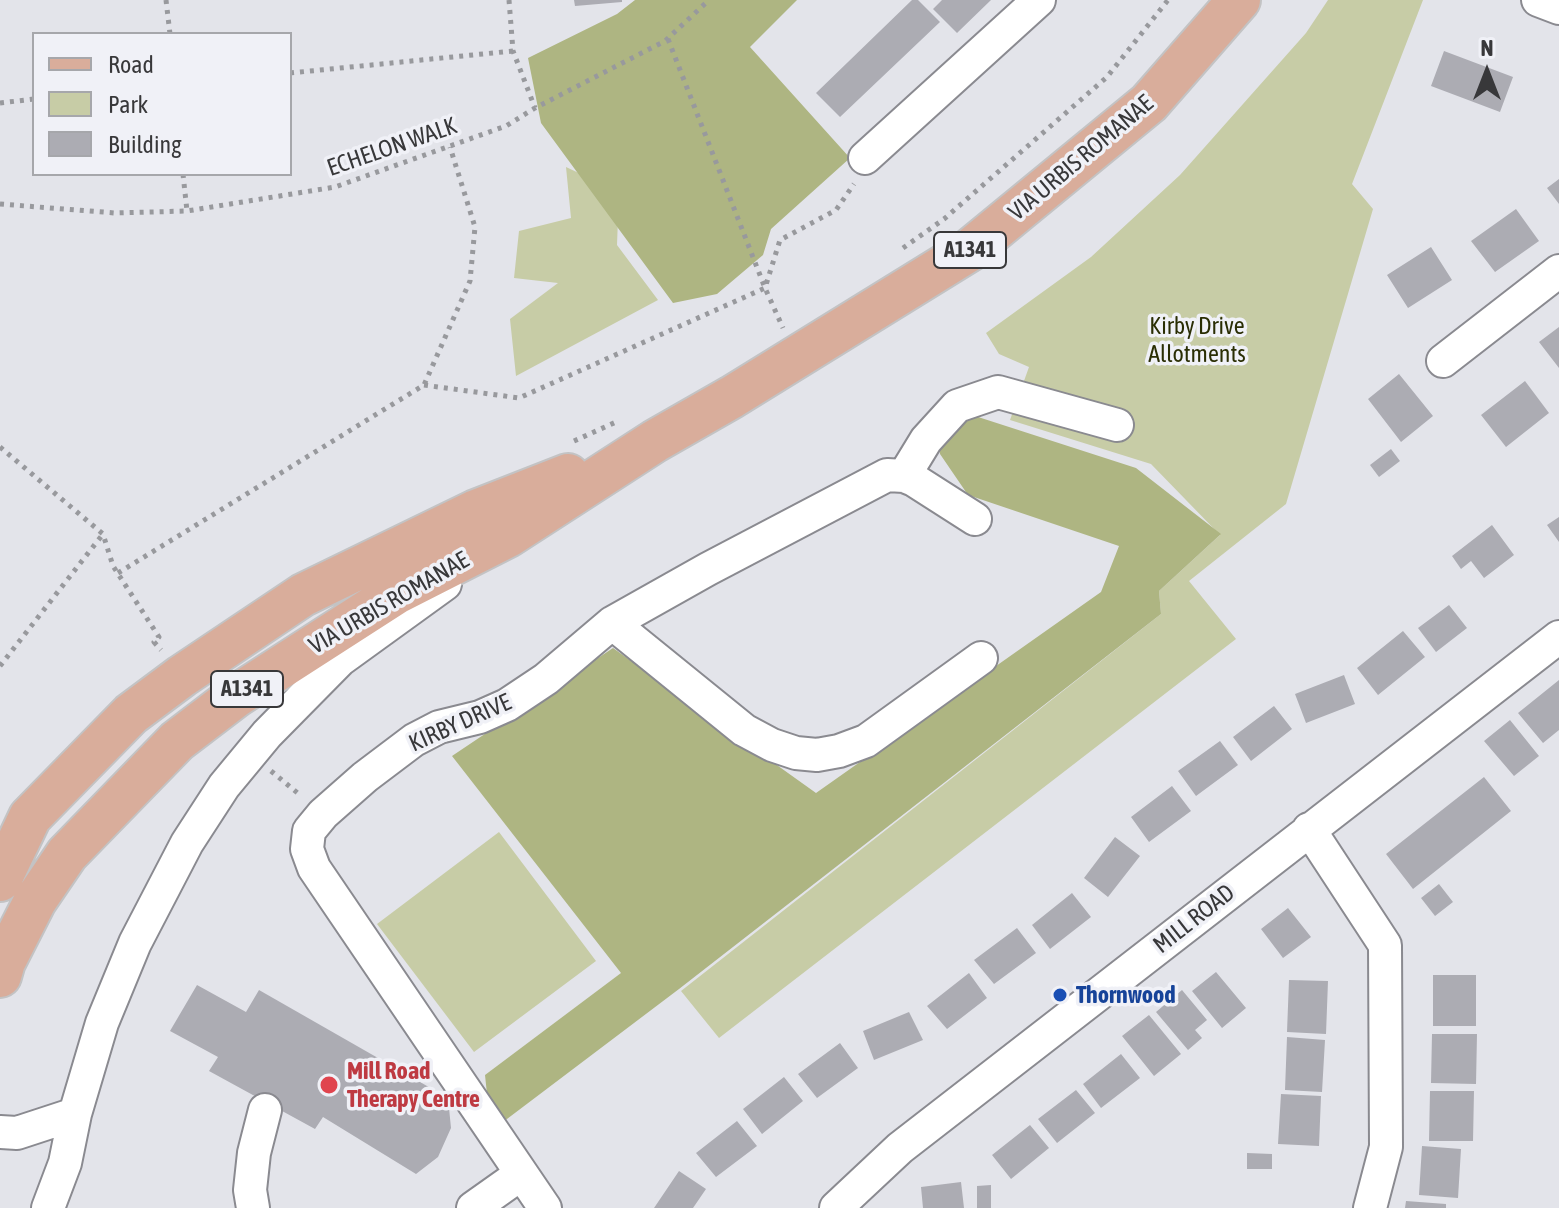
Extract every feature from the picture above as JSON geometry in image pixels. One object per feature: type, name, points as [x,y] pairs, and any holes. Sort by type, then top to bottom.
[{"type":"main road","name":"VIA URBIS ROMANAE","points":[[0,880],[30,817],[131,714],[192,669],[303,595],[638,431],[732,397],[970,250],[1149,103],[1239,0]]},
{"type":"main road","name":"VIA URBIS ROMANAE","points":[[0,976],[35,901],[67,854],[177,741],[236,696],[396,593],[508,536],[638,431]]},
{"type":"street","points":[[865,158],[1039,0]]},
{"type":"street","points":[[1538,0],[1559,8]]},
{"type":"street","points":[[1443,361],[1559,271]]},
{"type":"street","points":[[975,519],[904,476],[926,440],[957,406],[998,392],[1117,425]]},
{"type":"street","name":"KIRBY DRIVE","points":[[545,1208],[314,868],[307,849],[309,831],[323,814],[365,777],[414,740],[439,727],[480,717],[507,705],[546,679],[612,623],[887,475],[904,476]]},
{"type":"street","points":[[48,1208],[65,1163],[75,1114],[102,1023],[135,943],[187,843],[224,786],[267,734],[340,660],[508,536]]},
{"type":"street","points":[[612,623],[744,730],[796,753],[828,753],[866,741],[981,658]]},
{"type":"street","name":"MILL ROAD","points":[[836,1208],[900,1148],[1559,637]]},
{"type":"street","points":[[1309,829],[1385,945],[1386,1147],[1370,1208]]},
{"type":"street","points":[[253,1208],[250,1190],[253,1165],[265,1110]]},
{"type":"street","points":[[0,1132],[17,1133],[75,1114]]},
{"type":"street","points":[[473,1208],[521,1174]]},
{"type":"path","points":[[166,0],[170,32]]},
{"type":"path","points":[[510,0],[513,51],[535,108]]},
{"type":"path","name":"ECHELON WALK","points":[[0,204],[115,213],[187,211],[335,187],[506,126],[668,39],[709,0]]},
{"type":"path","points":[[895,254],[944,219],[1107,77],[1168,0]]},
{"type":"path","points":[[668,39],[784,331]]},
{"type":"path","points":[[292,73],[513,51]]},
{"type":"path","points":[[0,103],[32,99]]},
{"type":"path","points":[[118,573],[424,385],[470,281],[475,227],[450,147]]},
{"type":"path","points":[[424,385],[519,398],[765,288],[780,240],[836,210],[849,194],[865,158]]},
{"type":"path","points":[[183,176],[187,211]]},
{"type":"path","points":[[773,339],[796,322]]},
{"type":"path","points":[[565,445],[638,431]]},
{"type":"path","points":[[0,447],[103,534],[118,573],[159,637],[154,642],[163,652],[152,662]]},
{"type":"path","points":[[0,666],[103,534]]},
{"type":"path","points":[[267,734],[281,735],[264,765],[323,814]]},
{"type":"green space","points":[[635,0],[797,0],[750,47],[850,158],[771,229],[763,255],[717,294],[673,303],[541,123],[528,58],[617,14]]},
{"type":"green space","name":"Kirby Drive Allotments","points":[[1328,0],[1423,0],[1352,184],[1373,209],[1286,504],[1189,581],[1236,639],[719,1038],[681,991],[1161,614],[1159,591],[1220,535],[1151,464],[1010,420],[1029,367],[999,354],[986,333],[1091,257],[1180,175],[1306,33]]},
{"type":"green space","points":[[566,167],[619,192],[617,245],[658,300],[516,376],[510,319],[558,283],[514,278],[519,231],[571,218]]},
{"type":"green space","points":[[975,416],[1136,468],[1221,534],[1159,591],[1161,614],[503,1122],[487,1094],[485,1075],[621,973],[452,756],[613,648],[816,793],[1101,592],[1119,546],[968,495],[940,454],[938,440],[954,423]]},
{"type":"green space","points":[[499,832],[596,961],[474,1052],[377,924]]},
{"type":"building","points":[[574,0],[622,0],[622,2],[575,6]]},
{"type":"building","points":[[912,0],[918,0],[940,22],[840,117],[816,93]]},
{"type":"building","points":[[942,0],[991,0],[957,33],[933,9]]},
{"type":"building","points":[[1444,51],[1513,77],[1500,112],[1431,86]]},
{"type":"building","points":[[1559,179],[1559,204],[1547,188]]},
{"type":"building","points":[[1516,209],[1539,241],[1495,272],[1471,241]]},
{"type":"building","points":[[1431,247],[1452,280],[1408,308],[1387,275]]},
{"type":"building","points":[[1559,327],[1559,368],[1539,342]]},
{"type":"building","points":[[1399,374],[1433,416],[1401,442],[1368,399]]},
{"type":"building","points":[[1525,381],[1549,413],[1506,447],[1481,415]]},
{"type":"building","points":[[1391,449],[1400,461],[1379,477],[1370,465]]},
{"type":"building","points":[[1559,517],[1559,542],[1547,525]]},
{"type":"building","points":[[1492,525],[1514,555],[1484,578],[1471,561],[1461,569],[1452,556]]},
{"type":"building","points":[[1449,605],[1467,628],[1436,652],[1418,628]]},
{"type":"building","points":[[1403,631],[1425,657],[1378,695],[1357,668]]},
{"type":"building","points":[[1344,675],[1355,704],[1306,723],[1295,694]]},
{"type":"building","points":[[1559,680],[1559,730],[1543,743],[1518,713]]},
{"type":"building","points":[[1274,706],[1292,729],[1251,761],[1233,737]]},
{"type":"building","points":[[1510,720],[1539,756],[1514,776],[1484,741]]},
{"type":"building","points":[[1220,741],[1238,765],[1196,796],[1178,771]]},
{"type":"building","points":[[1484,777],[1511,811],[1413,889],[1386,854]]},
{"type":"building","points":[[1172,786],[1191,811],[1149,842],[1131,817]]},
{"type":"building","points":[[1115,837],[1140,856],[1108,897],[1084,878]]},
{"type":"building","points":[[1439,884],[1453,902],[1435,916],[1421,898]]},
{"type":"building","points":[[1072,893],[1091,917],[1050,949],[1032,925]]},
{"type":"building","points":[[1288,908],[1311,937],[1283,958],[1261,929]]},
{"type":"building","points":[[1017,928],[1036,953],[994,984],[974,960]]},
{"type":"building","points":[[1216,972],[1246,1008],[1222,1028],[1192,991]]},
{"type":"building","points":[[969,973],[987,998],[947,1029],[927,1006]]},
{"type":"building","points":[[1433,975],[1476,975],[1476,1026],[1433,1026]]},
{"type":"building","points":[[1289,980],[1328,981],[1326,1034],[1287,1032]]},
{"type":"building","name":"Mill Road Therapy Centre","points":[[197,985],[246,1012],[259,990],[448,1098],[451,1128],[438,1157],[416,1174],[323,1117],[315,1129],[209,1071],[218,1057],[170,1031]]},
{"type":"building","points":[[1182,990],[1207,1020],[1195,1030],[1202,1038],[1188,1050],[1156,1012]]},
{"type":"building","points":[[909,1012],[923,1040],[874,1060],[863,1031]]},
{"type":"building","points":[[1149,1015],[1181,1054],[1154,1076],[1122,1036]]},
{"type":"building","points":[[1432,1034],[1477,1034],[1476,1084],[1431,1083]]},
{"type":"building","points":[[1287,1037],[1325,1040],[1322,1092],[1285,1090]]},
{"type":"building","points":[[840,1043],[858,1068],[817,1098],[798,1074]]},
{"type":"building","points":[[1121,1054],[1140,1078],[1101,1108],[1083,1084]]},
{"type":"building","points":[[784,1077],[803,1101],[762,1134],[743,1109]]},
{"type":"building","points":[[1076,1090],[1095,1113],[1057,1143],[1038,1119]]},
{"type":"building","points":[[1430,1091],[1474,1091],[1473,1141],[1429,1141]]},
{"type":"building","points":[[1281,1094],[1321,1096],[1319,1146],[1278,1144]]},
{"type":"building","points":[[737,1121],[757,1146],[716,1177],[696,1153]]},
{"type":"building","points":[[1030,1125],[1049,1148],[1011,1179],[992,1155]]},
{"type":"building","points":[[1422,1146],[1461,1149],[1458,1198],[1419,1195]]},
{"type":"building","points":[[1247,1153],[1272,1154],[1272,1169],[1247,1169]]},
{"type":"building","points":[[679,1171],[706,1189],[693,1208],[654,1208]]},
{"type":"building","points":[[961,1182],[964,1208],[923,1208],[921,1187]]},
{"type":"building","points":[[991,1185],[991,1208],[977,1208],[977,1186]]},
{"type":"building","points":[[1406,1201],[1446,1204],[1446,1208],[1405,1208]]},
{"type":"place","name":"Thornwood","points":[[1060,995]]},
{"type":"place","name":"Mill Road Therapy Centre","points":[[329,1085]]}]
